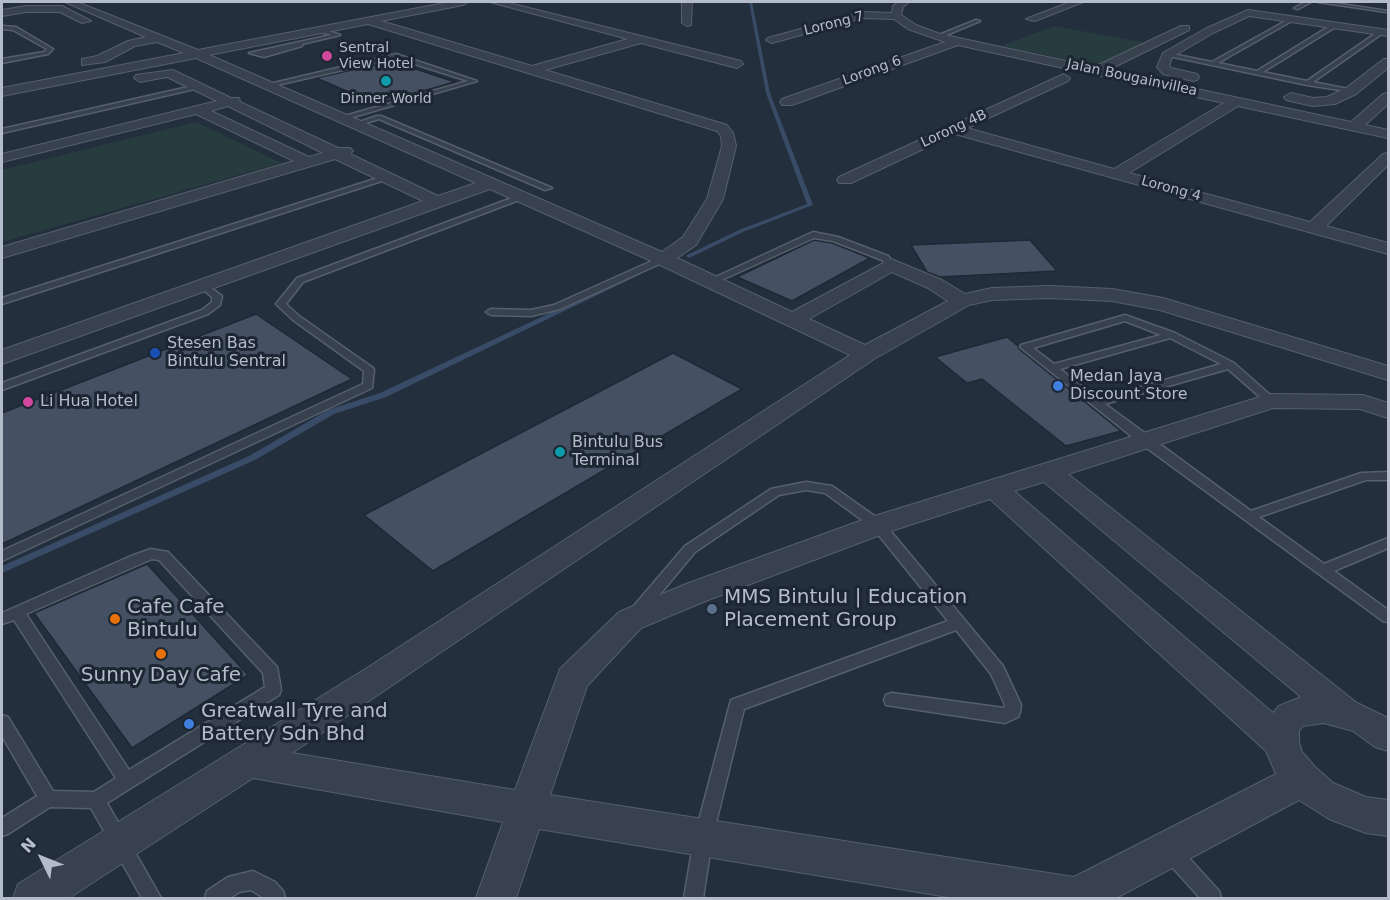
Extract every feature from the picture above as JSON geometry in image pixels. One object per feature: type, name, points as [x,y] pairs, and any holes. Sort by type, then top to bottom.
[{"type":"street","points":[[2,8],[39,2]]},
{"type":"street","points":[[69,2],[195,53],[264,92],[350,121],[523,197],[712,281],[866,354]]},
{"type":"street","points":[[2,92],[463,2]]},
{"type":"street","points":[[495,2],[737,64]]},
{"type":"street","points":[[684,2],[687,23]]},
{"type":"street","points":[[897,16],[898,6],[904,2]]},
{"type":"street","points":[[1031,19],[1078,2]]},
{"type":"street","points":[[2,13],[26,9],[62,9],[93,24]]},
{"type":"street","points":[[1139,50],[1167,55],[1209,31],[1248,14],[1295,14],[1335,25],[1385,33]]},
{"type":"street","name":"Lorong 7","points":[[771,40],[862,15],[897,16]]},
{"type":"street","name":"Jalan Bougainvillea","points":[[897,16],[912,27],[937,37],[1389,134]]},
{"type":"street","points":[[370,21],[722,128],[728,136],[729,146],[715,200],[690,241],[663,259]]},
{"type":"street","points":[[1096,71],[1193,25],[1209,31]]},
{"type":"street","points":[[4,79],[101,59],[127,40],[159,38]]},
{"type":"street","points":[[532,70],[643,39]]},
{"type":"street","name":"Lorong 6","points":[[787,102],[958,41]]},
{"type":"street","points":[[1167,55],[1163,67],[1167,71],[1203,79]]},
{"type":"street","points":[[1280,95],[1322,102],[1330,101],[1351,92],[1388,62]]},
{"type":"street","points":[[82,90],[169,73],[438,202]]},
{"type":"street","points":[[1161,85],[1181,75]]},
{"type":"street","name":"Lorong 4B","points":[[845,180],[1064,78]]},
{"type":"street","points":[[4,79],[20,88]]},
{"type":"street","points":[[2,158],[264,92]]},
{"type":"street","points":[[1351,92],[1388,98]]},
{"type":"street","points":[[1355,126],[1388,98]]},
{"type":"street","points":[[1116,174],[1237,101]]},
{"type":"street","points":[[198,110],[308,162]]},
{"type":"street","name":"Lorong 4","points":[[953,129],[1389,249]]},
{"type":"street","points":[[2,253],[388,138]]},
{"type":"street","points":[[1313,229],[1389,157]]},
{"type":"street","points":[[2,357],[490,183]]},
{"type":"street","points":[[793,320],[891,265],[935,284],[962,301]]},
{"type":"street","points":[[33,898],[388,672],[866,354],[962,301],[992,294],[1049,292],[1112,295],[1163,304],[1389,373]]},
{"type":"street","points":[[496,898],[572,679],[630,620],[697,592],[878,525],[1271,401],[1363,402],[1389,411]]},
{"type":"street","points":[[1047,471],[1345,713],[1387,733]]},
{"type":"street","points":[[994,488],[1281,742]]},
{"type":"street","points":[[1345,713],[1324,709],[1305,710],[1291,716],[1282,727],[1281,742],[1287,760],[1302,779],[1320,795],[1381,823]]},
{"type":"street","points":[[246,761],[703,839],[1076,898],[1302,779]]},
{"type":"lane","points":[[1213,64],[1295,14],[1310,2]]},
{"type":"lane","points":[[1320,2],[1387,11]]},
{"type":"lane","points":[[1382,2],[1389,2]]},
{"type":"lane","points":[[1379,16],[1387,11]]},
{"type":"lane","points":[[937,37],[978,21]]},
{"type":"lane","points":[[1258,73],[1335,25]]},
{"type":"lane","points":[[2,28],[14,28],[50,50],[4,59]]},
{"type":"lane","points":[[300,45],[252,53],[264,55],[337,35],[320,30]]},
{"type":"lane","points":[[1306,83],[1385,33]]},
{"type":"lane","points":[[1167,55],[1351,92]]},
{"type":"lane","points":[[264,92],[396,56],[474,81],[350,121]]},
{"type":"lane","points":[[2,131],[197,87]]},
{"type":"lane","points":[[350,121],[379,117],[548,188]]},
{"type":"lane","points":[[2,301],[387,178]]},
{"type":"lane","points":[[2,556],[368,386],[369,370],[296,318],[281,304],[300,280],[523,197]]},
{"type":"lane","points":[[712,281],[813,235],[835,238],[885,258],[891,265]]},
{"type":"lane","points":[[491,312],[531,313],[557,307],[663,259]]},
{"type":"lane","points":[[2,387],[205,312],[217,303],[217,296],[203,285]]},
{"type":"lane","points":[[1271,401],[1230,365],[1171,335],[1124,318],[1025,347],[1144,440],[1389,617]]},
{"type":"lane","points":[[1053,368],[1171,335]]},
{"type":"lane","points":[[1095,403],[1230,365]]},
{"type":"lane","points":[[1249,516],[1365,476],[1389,476]]},
{"type":"lane","points":[[630,620],[690,549],[775,492],[806,486],[828,489],[878,525],[997,670],[1013,705],[1012,712],[1005,716],[892,700]]},
{"type":"lane","points":[[1323,570],[1389,543]]},
{"type":"lane","points":[[2,619],[18,614],[136,559],[151,554],[163,555],[271,670],[273,690],[96,800],[48,799],[2,828]]},
{"type":"lane","points":[[18,614],[127,781]]},
{"type":"lane","points":[[693,898],[703,839],[737,705],[958,623]]},
{"type":"lane","points":[[2,722],[48,799]]},
{"type":"lane","points":[[96,800],[118,844],[152,898]]},
{"type":"lane","points":[[1168,849],[1212,898]]},
{"type":"lane","points":[[214,898],[235,884],[253,880],[268,888],[276,898]]},
{"type":"green space","points":[[1054,26],[1147,43],[1099,66],[1002,46]]},
{"type":"green space","points":[[196,122],[281,163],[2,242],[2,170]]},
{"type":"building","name":"Dinner World","points":[[392,61],[455,82],[377,104],[316,78]]},
{"type":"building","points":[[814,240],[832,243],[870,258],[792,301],[737,277]]},
{"type":"building","points":[[1030,240],[1057,271],[940,277],[927,272],[911,245]]},
{"type":"building","points":[[256,314],[352,379],[2,544],[2,413]]},
{"type":"building","points":[[1007,337],[1121,431],[1066,446],[982,379],[967,383],[935,357]]},
{"type":"building","name":"Bintulu Bus Terminal","points":[[673,353],[742,389],[433,571],[364,515]]},
{"type":"building","points":[[147,564],[248,675],[132,748],[34,613]]},
{"type":"waterway","points":[[689,256],[741,231],[810,205],[768,93],[750,2]]},
{"type":"waterway","points":[[2,570],[252,458],[331,412],[383,395],[639,273]]},
{"type":"place","name":"Sentral View Hotel","points":[[327,56]]},
{"type":"place","name":"Dinner World","points":[[386,81]]},
{"type":"place","name":"Stesen Bas Bintulu Sentral","points":[[155,353]]},
{"type":"place","name":"Medan Jaya Discount Store","points":[[1058,386]]},
{"type":"place","name":"Li Hua Hotel","points":[[28,402]]},
{"type":"place","name":"Bintulu Bus Terminal","points":[[560,452]]},
{"type":"place","name":"MMS Bintulu | Education Placement Group","points":[[712,609]]},
{"type":"place","name":"Cafe Cafe Bintulu","points":[[115,619]]},
{"type":"place","name":"Sunny Day Cafe","points":[[161,654]]},
{"type":"place","name":"Greatwall Tyre and Battery Sdn Bhd","points":[[189,724]]}]
